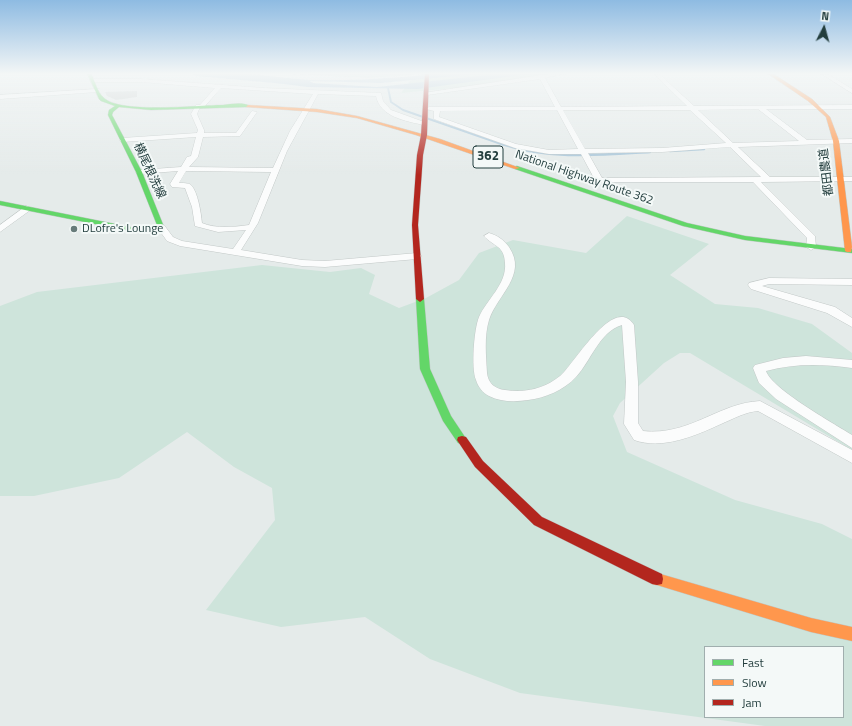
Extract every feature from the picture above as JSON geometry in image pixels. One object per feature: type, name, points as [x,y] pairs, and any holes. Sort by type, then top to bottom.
[{"type":"main road","name":"横尾根洗線","points":[[117,107],[110,111],[110,116],[138,172],[161,227]]},
{"type":"main road","name":"National Highway Route 362","points":[[133,107],[178,107]]},
{"type":"main road","name":"National Highway Route 362","points":[[263,107],[305,110],[356,117],[424,135],[631,208],[685,225],[745,238],[851,253]]},
{"type":"main road","points":[[426,107],[424,135],[420,155],[415,225],[425,369],[446,418],[479,464],[538,521],[658,579],[811,625],[852,634]]},
{"type":"main road","name":"都田農道","points":[[819,107],[828,117],[836,141],[851,253]]},
{"type":"main road","points":[[0,203],[135,230],[161,227]]},
{"type":"street","points":[[199,107],[194,114],[200,124],[200,135],[194,157],[182,169],[174,184],[188,186],[196,207],[198,224],[217,230],[252,227]]},
{"type":"street","points":[[235,252],[246,239],[261,210],[275,170],[307,107]]},
{"type":"street","points":[[383,107],[392,113],[425,117],[437,109],[852,107]]},
{"type":"street","points":[[759,107],[804,142]]},
{"type":"street","points":[[693,108],[768,179]]},
{"type":"street","points":[[437,109],[436,118],[515,146],[549,152],[584,153],[852,141]]},
{"type":"street","points":[[559,109],[599,180],[852,179]]},
{"type":"street","points":[[122,140],[200,135],[238,135],[254,112]]},
{"type":"street","points":[[138,172],[182,169],[275,170]]},
{"type":"street","points":[[758,179],[756,181],[812,238],[811,247]]},
{"type":"street","points":[[0,229],[26,209]]},
{"type":"street","points":[[161,227],[170,238],[180,243],[302,263],[324,264],[417,256]]},
{"type":"street","points":[[489,236],[499,240],[506,248],[510,261],[511,275],[484,320],[481,377],[486,387],[497,394],[513,397],[546,392],[571,373],[584,354],[609,326],[618,321],[624,321],[628,325],[632,382],[631,424],[639,436],[654,439],[687,433],[748,406],[760,406],[852,457]]},
{"type":"street","points":[[852,282],[769,281],[753,285],[755,287],[831,310],[852,323]]},
{"type":"street","points":[[852,364],[816,358],[785,362],[759,368],[763,380],[781,395],[852,442]]},
{"type":"green space","points":[[627,216],[709,244],[670,275],[715,304],[758,308],[812,324],[852,353],[852,450],[690,353],[680,353],[664,363],[620,403],[613,416],[627,452],[735,500],[822,524],[852,539],[852,726],[765,726],[706,718],[844,718],[844,646],[704,646],[704,718],[520,693],[430,659],[365,617],[281,627],[206,610],[275,520],[272,488],[234,467],[187,432],[119,478],[34,496],[0,496],[0,306],[37,292],[262,265],[330,272],[361,268],[375,275],[369,294],[399,308],[426,298],[459,280],[479,253],[513,240],[586,253]]},
{"type":"waterway","points":[[398,107],[403,110],[504,145]]},
{"type":"waterway","points":[[502,144],[520,149],[556,154],[593,155],[650,152]]},
{"type":"waterway","points":[[670,151],[704,149]]},
{"type":"traffic: fast","points":[[0,203],[135,230],[161,227],[139,172],[110,115],[111,111],[117,107]]},
{"type":"traffic: fast","points":[[126,107],[151,109],[206,107]]},
{"type":"traffic: fast","points":[[517,168],[685,225],[745,238],[852,251]]},
{"type":"traffic: fast","points":[[420,299],[425,369],[447,418],[462,440]]},
{"type":"traffic: slow","points":[[266,107],[344,114],[357,117],[418,134],[517,168]]},
{"type":"traffic: slow","points":[[817,107],[828,117],[836,141],[849,251]]},
{"type":"traffic: slow","points":[[657,579],[811,625],[852,634]]},
{"type":"traffic: jam","points":[[420,299],[415,225],[425,107]]},
{"type":"traffic: jam","points":[[462,440],[479,464],[538,521],[657,579]]},
{"type":"place","name":"DLofre's Lounge","points":[[74,229]]}]
